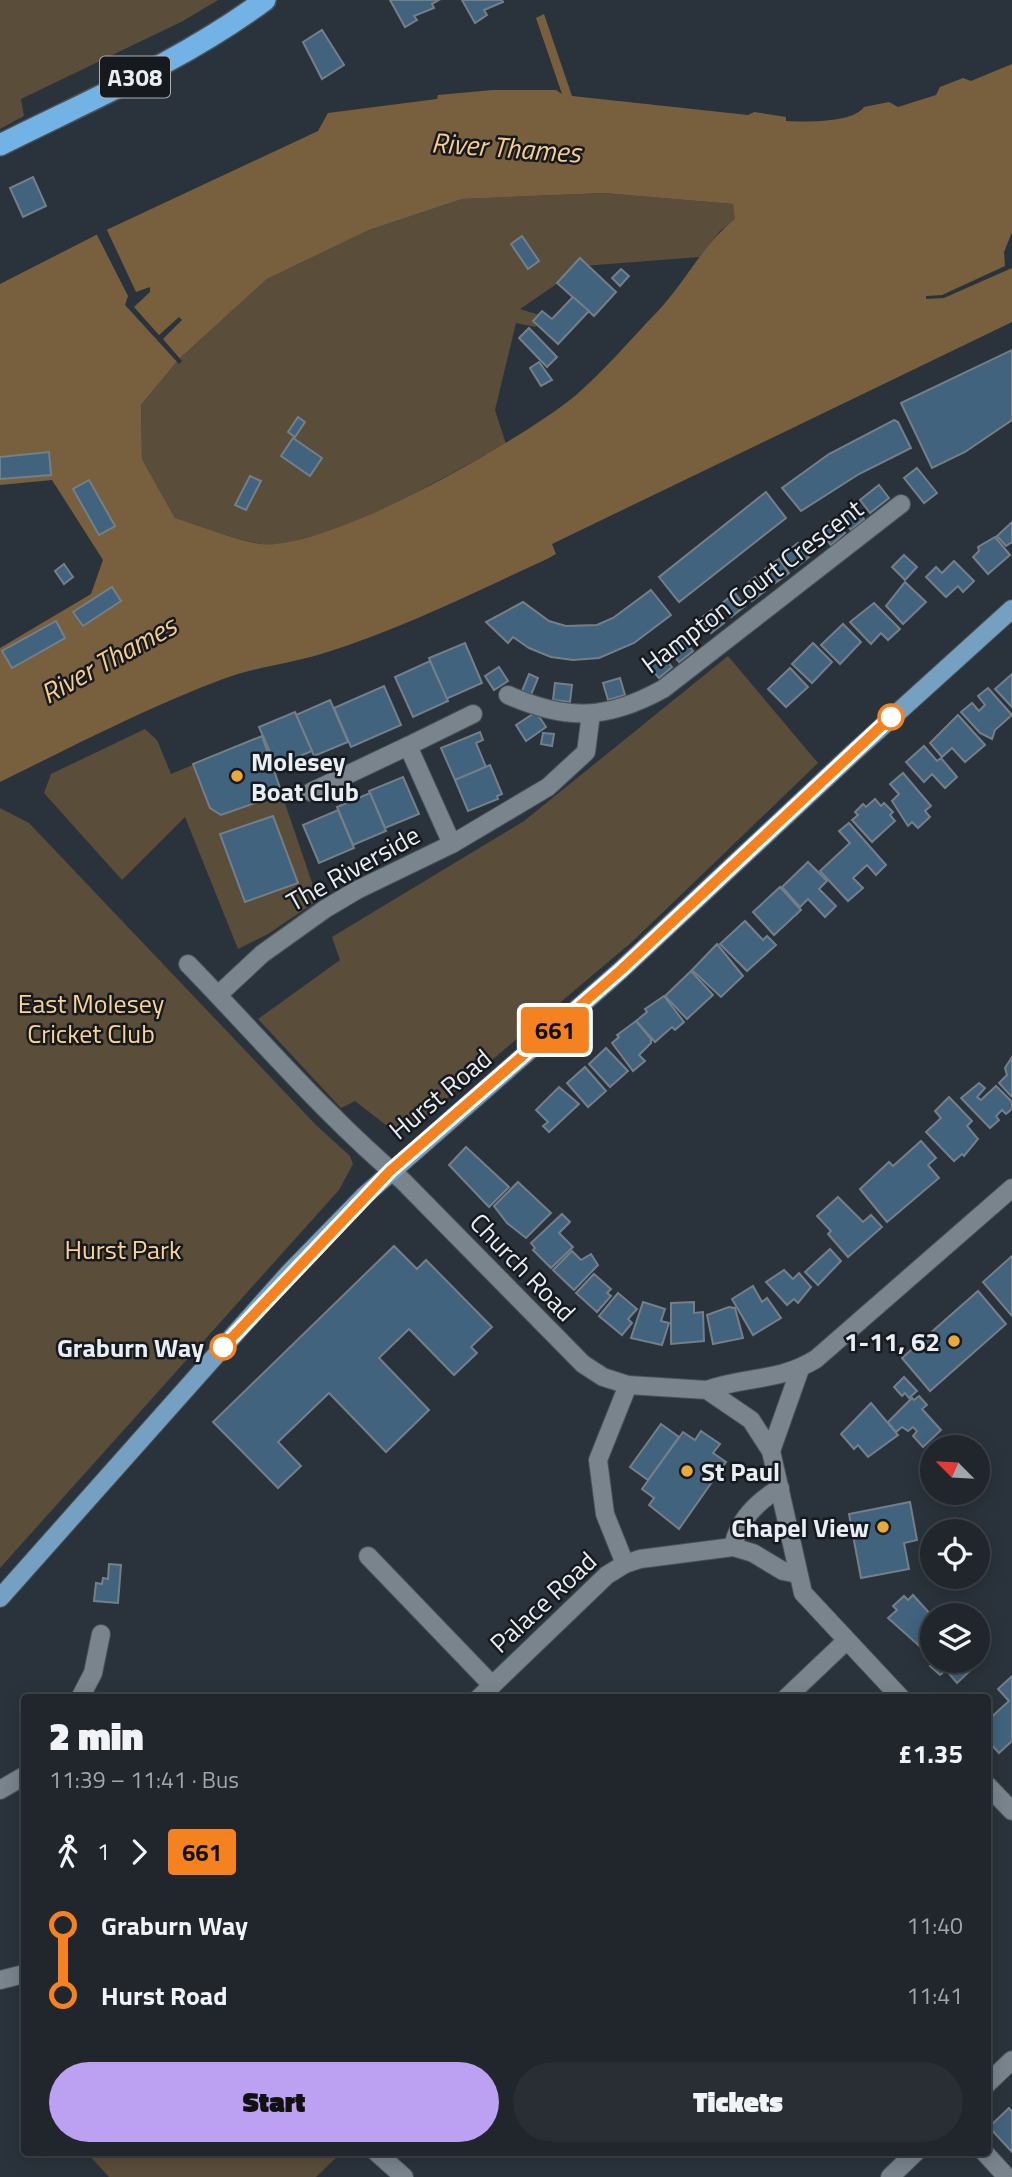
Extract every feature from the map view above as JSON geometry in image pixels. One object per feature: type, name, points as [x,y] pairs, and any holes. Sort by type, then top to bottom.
[{"type":"highway","name":"A308","points":[[0,145],[175,57],[235,22],[265,0]]},
{"type":"main road","name":"Hurst Road","points":[[0,1598],[280,1283],[390,1171],[561,1024],[1012,609]]},
{"type":"street","name":"Hampton Court Crescent","points":[[509,695],[551,710],[591,714],[618,709],[663,689],[901,504]]},
{"type":"street","points":[[311,792],[473,714]]},
{"type":"street","name":"The Riverside","points":[[218,995],[262,954],[325,909],[452,844],[548,787],[586,752],[591,714]]},
{"type":"street","name":"The Riverside","points":[[408,746],[452,844]]},
{"type":"street","points":[[188,964],[390,1171]]},
{"type":"street","name":"Church Road","points":[[390,1171],[583,1364],[603,1377],[628,1385],[707,1390]]},
{"type":"street","points":[[707,1390],[776,1377],[800,1369],[831,1347],[1012,1188]]},
{"type":"street","points":[[771,1451],[800,1369]]},
{"type":"street","points":[[625,1564],[605,1514],[598,1460],[628,1385]]},
{"type":"street","points":[[707,1390],[751,1420],[771,1451],[798,1574],[810,1603],[897,1694]]},
{"type":"street","points":[[780,1488],[757,1504],[735,1537],[733,1547],[753,1553],[783,1571],[798,1574]]},
{"type":"street","name":"Palace Road","points":[[486,1691],[607,1575],[625,1564],[733,1547]]},
{"type":"street","points":[[368,1556],[486,1691]]},
{"type":"street","points":[[82,1694],[93,1674],[101,1634]]},
{"type":"street","points":[[790,1694],[846,1641]]},
{"type":"street","points":[[0,1790],[21,1778]]},
{"type":"street","points":[[991,1789],[1012,1811]]},
{"type":"street","points":[[0,1980],[21,1975]]},
{"type":"street","points":[[991,2080],[1012,2060]]},
{"type":"street","points":[[380,2156],[404,2177]]},
{"type":"street","points":[[890,2177],[912,2156]]},
{"type":"street","points":[[988,2156],[1007,2177]]},
{"type":"green space","points":[[0,0],[218,0],[183,21],[21,99],[24,116],[0,129]]},
{"type":"green space","points":[[604,193],[733,204],[736,219],[720,231],[700,257],[583,266],[520,309],[546,317],[535,327],[516,323],[495,410],[506,444],[386,508],[319,535],[288,543],[251,542],[175,518],[142,459],[141,405],[179,359],[267,279],[369,230],[462,199]]},
{"type":"green space","points":[[728,656],[818,763],[633,941],[408,1131],[391,1129],[355,1101],[341,1108],[258,1019],[340,960],[332,937],[524,821]]},
{"type":"green space","points":[[145,729],[157,740],[171,774],[262,736],[318,900],[268,934],[238,949],[185,817],[122,880],[44,793],[51,774]]},
{"type":"green space","name":"Hurst Park","points":[[0,808],[29,823],[316,1125],[350,1156],[353,1164],[339,1190],[0,1568]]},
{"type":"green space","points":[[90,2156],[338,2156],[316,2177],[109,2177]]},
{"type":"water","name":"River Thames","points":[[544,14],[572,96],[748,115],[754,112],[786,117],[786,121],[839,119],[864,107],[889,102],[898,107],[936,95],[940,87],[963,78],[971,81],[1012,64],[1012,232],[1004,252],[1005,266],[942,295],[926,296],[926,299],[944,298],[1012,268],[1012,322],[552,544],[556,554],[464,598],[350,644],[235,675],[194,690],[0,782],[0,648],[91,594],[103,560],[52,480],[0,485],[0,284],[102,232],[318,131],[328,113],[437,99],[438,95],[493,90],[556,90],[562,94],[536,18]],"holes":[[[604,193],[733,204],[735,219],[713,240],[657,312],[575,396],[513,439],[376,512],[331,530],[292,541],[261,544],[250,542],[175,518],[142,459],[141,405],[179,359],[267,279],[369,230],[462,199]]]},
{"type":"pier","points":[[106,228],[136,292],[150,287],[150,292],[134,307],[159,335],[179,317],[182,320],[163,339],[182,361],[179,364],[125,305],[128,296],[96,233]]},
{"type":"building","points":[[390,0],[439,0],[432,4],[434,8],[414,16],[417,20],[405,27]]},
{"type":"building","points":[[462,0],[503,2],[484,10],[487,15],[475,23]]},
{"type":"building","points":[[322,30],[344,65],[322,79],[303,42]]},
{"type":"building","points":[[33,177],[46,206],[23,217],[10,188]]},
{"type":"building","points":[[522,236],[539,261],[528,269],[511,244]]},
{"type":"building","points":[[580,258],[616,292],[594,316],[557,283]]},
{"type":"building","points":[[621,269],[629,276],[620,286],[612,278]]},
{"type":"building","points":[[573,297],[589,311],[558,344],[533,321],[542,311],[552,319]]},
{"type":"building","points":[[529,328],[557,357],[547,367],[519,338]]},
{"type":"building","points":[[1012,350],[1012,420],[965,452],[932,468],[901,403]]},
{"type":"building","points":[[539,362],[552,380],[541,386],[530,368]]},
{"type":"building","points":[[298,417],[305,422],[295,437],[288,432]]},
{"type":"building","points":[[894,420],[898,422],[911,448],[859,474],[801,511],[782,488],[829,454]]},
{"type":"building","points":[[293,438],[322,458],[310,476],[281,456]]},
{"type":"building","points":[[49,452],[51,475],[0,479],[0,457]]},
{"type":"building","points":[[917,468],[937,493],[924,503],[904,478]]},
{"type":"building","points":[[250,476],[261,481],[246,510],[235,505]]},
{"type":"building","points":[[89,480],[115,526],[99,535],[73,489]]},
{"type":"building","points":[[879,485],[889,498],[870,513],[860,500]]},
{"type":"building","points":[[766,492],[786,518],[679,602],[659,577]]},
{"type":"building","points":[[853,505],[864,519],[851,530],[840,516]]},
{"type":"building","points":[[833,519],[845,533],[831,545],[819,531]]},
{"type":"building","points":[[1012,522],[1012,542],[1006,546],[997,536]]},
{"type":"building","points":[[995,537],[1010,555],[988,574],[973,557],[979,551],[978,547]]},
{"type":"building","points":[[798,543],[809,557],[795,568],[784,554]]},
{"type":"building","points":[[904,555],[917,567],[905,580],[892,567]]},
{"type":"building","points":[[779,559],[789,573],[775,583],[765,569]]},
{"type":"building","points":[[954,561],[974,581],[963,592],[958,586],[946,597],[926,577],[936,567],[942,573]]},
{"type":"building","points":[[64,564],[73,577],[64,584],[55,571]]},
{"type":"building","points":[[755,577],[765,591],[752,601],[742,588]]},
{"type":"building","points":[[905,582],[926,602],[903,624],[886,606]]},
{"type":"building","points":[[112,587],[121,601],[83,626],[73,612]]},
{"type":"building","points":[[651,590],[671,615],[634,643],[599,658],[573,660],[551,657],[529,648],[513,637],[508,643],[486,622],[523,602],[549,621],[566,626],[597,625],[613,618]]},
{"type":"building","points":[[735,593],[745,606],[731,617],[721,604]]},
{"type":"building","points":[[874,603],[900,629],[888,640],[881,633],[871,644],[850,622]]},
{"type":"building","points":[[713,609],[724,623],[711,633],[700,619]]},
{"type":"building","points":[[56,621],[65,638],[12,668],[2,651]]},
{"type":"building","points":[[843,624],[861,642],[840,664],[821,645]]},
{"type":"building","points":[[682,637],[693,651],[679,662],[668,648]]},
{"type":"building","points":[[465,643],[482,683],[446,699],[429,658]]},
{"type":"building","points":[[813,643],[832,662],[812,683],[792,664]]},
{"type":"building","points":[[661,653],[672,667],[659,678],[647,664]]},
{"type":"building","points":[[430,661],[448,701],[413,717],[395,677]]},
{"type":"building","points":[[499,667],[508,681],[494,690],[485,676]]},
{"type":"building","points":[[790,668],[808,687],[786,707],[768,689]]},
{"type":"building","points":[[529,674],[538,678],[531,695],[522,691]]},
{"type":"building","points":[[1012,674],[1012,707],[995,689]]},
{"type":"building","points":[[620,678],[625,695],[608,700],[603,683]]},
{"type":"building","points":[[555,683],[572,685],[570,702],[553,700]]},
{"type":"building","points":[[384,686],[401,725],[351,747],[334,708]]},
{"type":"building","points":[[988,688],[1012,715],[995,730],[992,739],[980,733],[961,712],[972,703],[979,711],[985,705],[978,696]]},
{"type":"building","points":[[330,700],[348,742],[314,756],[296,715]]},
{"type":"building","points":[[295,712],[312,751],[276,766],[259,727]]},
{"type":"building","points":[[536,712],[546,727],[526,741],[516,725]]},
{"type":"building","points":[[958,715],[985,745],[965,762],[952,748],[942,757],[930,743]]},
{"type":"building","points":[[480,732],[483,740],[476,743],[486,767],[455,780],[441,748]]},
{"type":"building","points":[[543,733],[554,734],[552,746],[541,744]]},
{"type":"building","name":"Molesey Boat Club","points":[[262,736],[280,788],[259,797],[261,801],[221,815],[210,808],[193,764]]},
{"type":"building","points":[[924,746],[937,761],[941,758],[957,777],[945,788],[932,774],[924,782],[906,762]]},
{"type":"building","points":[[490,765],[502,794],[497,796],[498,799],[468,811],[455,780]]},
{"type":"building","points":[[903,773],[931,806],[925,811],[930,817],[918,828],[912,822],[908,826],[892,801],[899,794],[890,784]]},
{"type":"building","points":[[403,777],[419,814],[385,828],[369,791]]},
{"type":"building","points":[[370,793],[386,831],[353,845],[337,807]]},
{"type":"building","points":[[875,799],[881,806],[884,803],[893,812],[890,815],[895,821],[872,842],[852,820],[858,815],[855,812],[863,804],[866,807]]},
{"type":"building","points":[[338,810],[354,848],[319,863],[303,825]]},
{"type":"building","points":[[273,816],[298,883],[245,902],[220,834]]},
{"type":"building","points":[[849,823],[886,865],[876,875],[867,865],[853,878],[863,888],[848,901],[820,871],[850,843],[839,831]]},
{"type":"building","points":[[808,862],[827,881],[819,889],[836,906],[825,917],[808,899],[800,907],[782,887]]},
{"type":"building","points":[[780,887],[801,910],[774,935],[753,912]]},
{"type":"building","points":[[745,921],[763,940],[767,936],[776,945],[747,971],[720,944]]},
{"type":"building","points":[[717,944],[743,976],[721,997],[692,970]]},
{"type":"building","points":[[691,971],[713,995],[687,1019],[665,996]]},
{"type":"building","points":[[664,996],[684,1022],[675,1030],[672,1027],[655,1042],[636,1021],[647,1012],[645,1009]]},
{"type":"building","points":[[636,1021],[651,1039],[651,1043],[639,1055],[645,1061],[633,1071],[612,1043],[619,1037],[617,1035]]},
{"type":"building","points":[[606,1048],[628,1071],[610,1087],[589,1064]]},
{"type":"building","points":[[1012,1057],[1012,1097],[999,1083],[1007,1075],[1005,1068]]},
{"type":"building","points":[[585,1067],[606,1091],[588,1107],[567,1083]]},
{"type":"building","points":[[979,1083],[985,1088],[977,1097],[981,1100],[996,1086],[1012,1102],[1012,1109],[1006,1114],[1002,1110],[996,1116],[999,1120],[990,1128],[961,1098]]},
{"type":"building","points":[[559,1087],[579,1104],[549,1132],[543,1126],[548,1122],[536,1110]]},
{"type":"building","points":[[949,1097],[972,1121],[967,1126],[978,1139],[964,1156],[962,1154],[954,1161],[926,1132],[941,1118],[935,1111]]},
{"type":"building","points":[[921,1141],[936,1158],[928,1165],[939,1178],[887,1222],[860,1189],[889,1162],[893,1166]]},
{"type":"building","points":[[466,1147],[509,1187],[489,1207],[449,1165]]},
{"type":"building","points":[[518,1182],[551,1213],[526,1238],[507,1223],[494,1206]]},
{"type":"building","points":[[838,1197],[863,1222],[871,1215],[882,1227],[848,1257],[828,1234],[831,1231],[817,1216]]},
{"type":"building","points":[[562,1214],[570,1222],[559,1233],[573,1247],[551,1268],[533,1250],[535,1248],[531,1243]]},
{"type":"building","points":[[394,1246],[417,1269],[426,1260],[492,1327],[471,1347],[477,1353],[454,1375],[409,1329],[379,1358],[429,1410],[386,1452],[329,1393],[278,1442],[301,1466],[278,1488],[213,1422]]},
{"type":"building","points":[[830,1249],[841,1261],[818,1285],[805,1272]]},
{"type":"building","points":[[572,1251],[581,1260],[591,1254],[598,1265],[574,1290],[553,1270]]},
{"type":"building","points":[[1012,1256],[1012,1316],[983,1282]]},
{"type":"building","points":[[784,1270],[793,1279],[799,1273],[811,1287],[798,1303],[794,1299],[787,1305],[766,1282]]},
{"type":"building","points":[[594,1274],[611,1289],[607,1293],[611,1296],[597,1312],[576,1293]]},
{"type":"building","points":[[753,1286],[762,1302],[767,1298],[781,1318],[753,1335],[732,1299]]},
{"type":"building","name":"1-11, 62","points":[[978,1291],[1006,1324],[930,1391],[902,1358]]},
{"type":"building","points":[[618,1293],[637,1309],[628,1319],[632,1323],[622,1335],[599,1316]]},
{"type":"building","points":[[643,1302],[665,1309],[661,1321],[669,1323],[662,1345],[631,1338]]},
{"type":"building","points":[[694,1302],[694,1313],[703,1312],[704,1341],[671,1344],[671,1303]]},
{"type":"building","points":[[729,1307],[735,1308],[743,1338],[713,1344],[707,1315]]},
{"type":"building","points":[[904,1377],[917,1391],[909,1398],[905,1393],[902,1396],[894,1387]]},
{"type":"building","points":[[919,1396],[927,1405],[922,1409],[941,1430],[936,1435],[920,1435],[920,1444],[913,1436],[917,1431],[913,1427],[908,1431],[902,1427],[896,1432],[888,1422],[912,1398],[914,1400]]},
{"type":"building","points":[[871,1403],[898,1435],[868,1457],[858,1445],[854,1449],[841,1434]]},
{"type":"building","points":[[661,1424],[679,1437],[648,1480],[630,1467]]},
{"type":"building","name":"St Paul","points":[[701,1431],[720,1444],[713,1453],[726,1462],[679,1529],[649,1505],[654,1498],[642,1489],[683,1432],[695,1440]]},
{"type":"building","name":"Chapel View","points":[[910,1502],[917,1540],[904,1543],[909,1569],[861,1578],[849,1514]]},
{"type":"building","points":[[109,1564],[121,1565],[118,1603],[94,1601],[96,1583],[102,1584],[103,1578],[108,1579]]},
{"type":"building","points":[[913,1595],[920,1603],[920,1647],[888,1618],[897,1610],[893,1606],[904,1596],[908,1600]]},
{"type":"building","points":[[949,1673],[968,1673],[957,1683]]},
{"type":"building","points":[[1012,1676],[1012,1741],[999,1753],[991,1744],[991,1717],[1009,1701],[998,1689]]},
{"type":"building","points":[[1009,2108],[1012,2112],[1012,2152],[991,2129],[991,2125]]},
{"type":"bus line","name":"661","points":[[223,1347],[289,1273],[390,1171],[621,970],[891,717]]},
{"type":"place","name":"Molesey Boat Club","points":[[237,776]]},
{"type":"place","name":"1-11, 62","points":[[954,1341]]},
{"type":"place","name":"Graburn Way","points":[[223,1347]]},
{"type":"place","name":"St Paul","points":[[687,1471]]},
{"type":"place","name":"Chapel View","points":[[883,1527]]},
{"type":"park label","name":"East Molesey Cricket Club","points":[[91,1018]]}]
